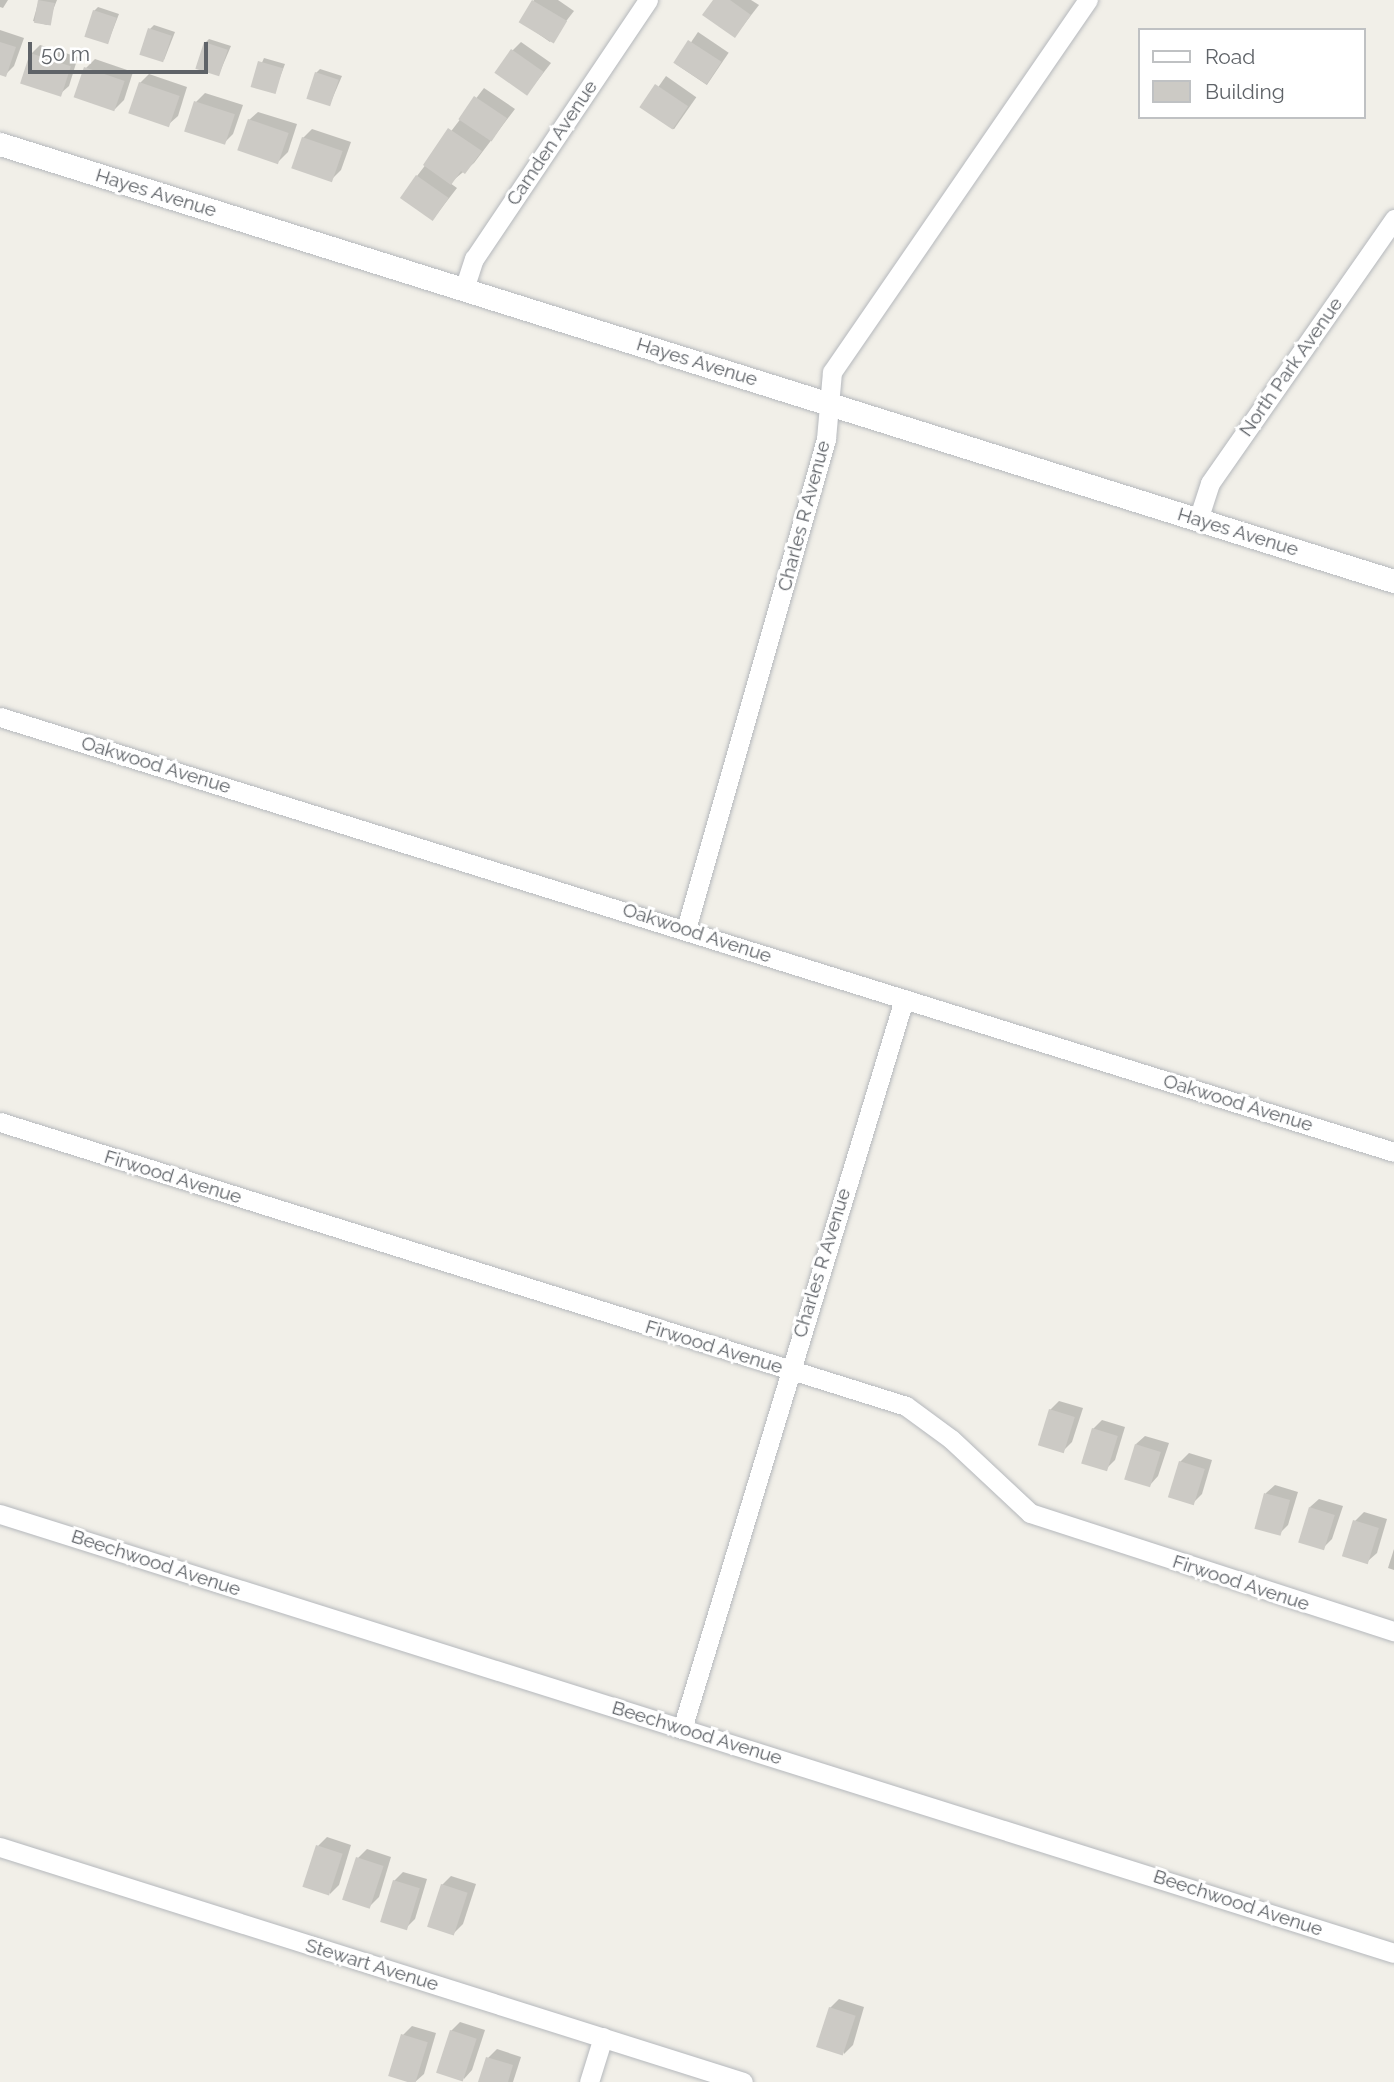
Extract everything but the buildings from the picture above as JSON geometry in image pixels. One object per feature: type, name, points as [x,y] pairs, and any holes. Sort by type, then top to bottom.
[{"type":"street","name":"Camden Avenue","points":[[464,289],[474,259],[648,0]]},
{"type":"street","name":"Charles R Avenue","points":[[687,929],[826,439],[832,372],[1088,0]]},
{"type":"street","name":"Hayes Avenue","points":[[0,144],[1394,581]]},
{"type":"street","name":"North Park Avenue","points":[[1198,520],[1210,483],[1394,219]]},
{"type":"street","name":"Oakwood Avenue","points":[[0,717],[687,929],[1394,1152]]},
{"type":"street","name":"Charles R Avenue","points":[[682,1729],[788,1370],[904,999]]},
{"type":"street","name":"Firwood Avenue","points":[[0,1122],[788,1370],[923,1416],[1030,1513],[1394,1631]]},
{"type":"street","name":"Beechwood Avenue","points":[[0,1514],[1394,1953]]},
{"type":"street","name":"Stewart Avenue","points":[[0,1847],[743,2082]]},
{"type":"street","points":[[589,2082],[603,2037]]}]
